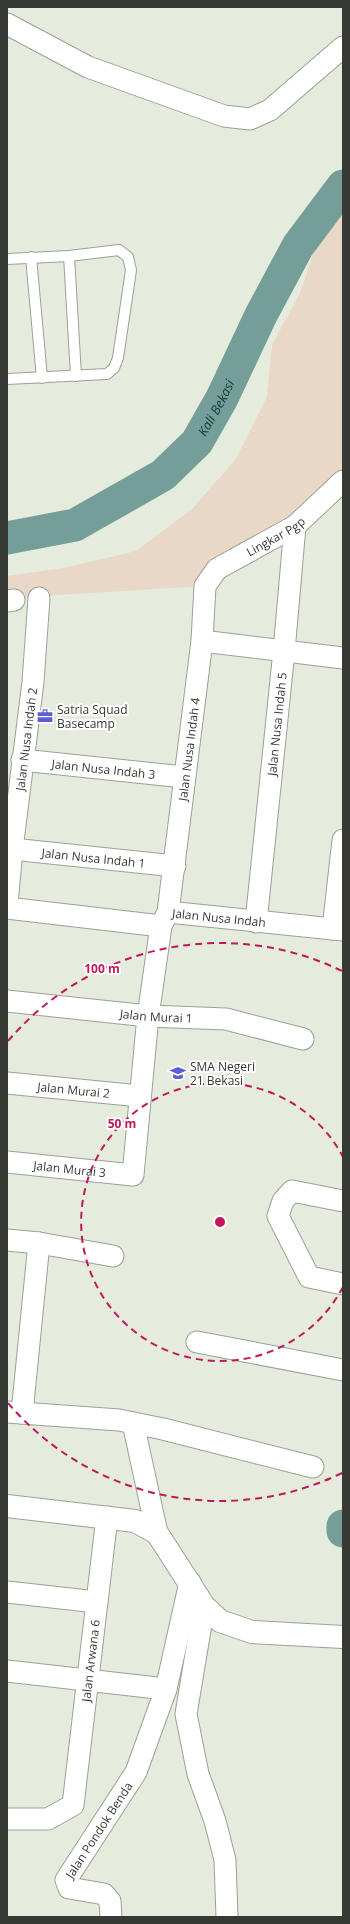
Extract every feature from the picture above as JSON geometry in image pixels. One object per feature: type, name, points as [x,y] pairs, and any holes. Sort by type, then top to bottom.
[{"type":"street","points":[[7,24],[88,67],[224,116],[250,119],[270,110],[343,47]]},
{"type":"street","name":"Lingkar Pgp","points":[[205,586],[218,569],[295,526],[343,481]]},
{"type":"street","name":"Jalan Nusa Indah 5","points":[[256,922],[284,651],[295,526]]},
{"type":"street","name":"Jalan Nusa Indah 4","points":[[132,1175],[148,1016],[175,866],[184,777],[202,641],[205,586]]},
{"type":"street","name":"Jalan Nusa Indah 2","points":[[7,904],[22,760],[33,682],[39,598]]},
{"type":"street","points":[[202,641],[343,658]]},
{"type":"street","name":"Jalan Nusa Indah 3","points":[[22,760],[184,777]]},
{"type":"street","points":[[338,930],[343,840]]},
{"type":"street","name":"Jalan Nusa Indah 1","points":[[12,849],[175,866]]},
{"type":"street","name":"Jalan Nusa Indah","points":[[7,908],[165,919],[256,922],[338,930]]},
{"type":"street","name":"Jalan Murai 1","points":[[7,1001],[148,1016],[226,1019],[303,1040]]},
{"type":"street","name":"Jalan Murai 2","points":[[7,1083],[140,1096]]},
{"type":"street","name":"Jalan Murai 3","points":[[7,1162],[132,1175]]},
{"type":"street","points":[[343,1201],[292,1191],[283,1201],[278,1216],[309,1277],[343,1284]]},
{"type":"street","points":[[7,1240],[39,1243],[113,1256]]},
{"type":"street","points":[[39,1243],[14,1412],[118,1420],[313,1467]]},
{"type":"street","points":[[197,1342],[343,1370]]},
{"type":"street","points":[[132,1423],[157,1533],[190,1582],[204,1606],[220,1621],[252,1632],[334,1637]]},
{"type":"street","points":[[7,1506],[135,1521],[157,1533]]},
{"type":"street","name":"Jalan Arwana 6","points":[[7,1819],[48,1819],[73,1805],[107,1517]]},
{"type":"street","points":[[7,1671],[166,1689],[190,1582]]},
{"type":"street","points":[[7,1592],[97,1602]]},
{"type":"street","points":[[204,1606],[186,1714],[198,1774],[215,1821],[225,1860],[227,1917]]},
{"type":"street","name":"Jalan Pondok Benda","points":[[111,1917],[110,1901],[104,1894],[70,1888],[66,1880],[136,1772],[166,1689]]},
{"type":"lane","points":[[7,259],[69,256],[119,250],[128,258],[131,270],[118,358],[114,368],[107,374],[7,379]]},
{"type":"lane","points":[[69,256],[76,376]]},
{"type":"lane","points":[[31,257],[42,378]]},
{"type":"shaded area","points":[[343,214],[343,481],[205,586],[57,595],[7,601],[7,576],[64,568],[136,551],[192,509],[236,459],[267,397],[272,345],[301,291],[317,242]]},
{"type":"waterway","name":"Kali Bekasi","points":[[7,538],[75,525],[163,475],[197,442],[222,398],[261,315],[298,246],[343,186]]},
{"type":"waterway","points":[[343,1526],[343,1531]]},
{"type":"place","name":"Satria Squad Basecamp","points":[[45,716]]},
{"type":"place","name":"SMA Negeri 21 Bekasi","points":[[178,1073]]}]
